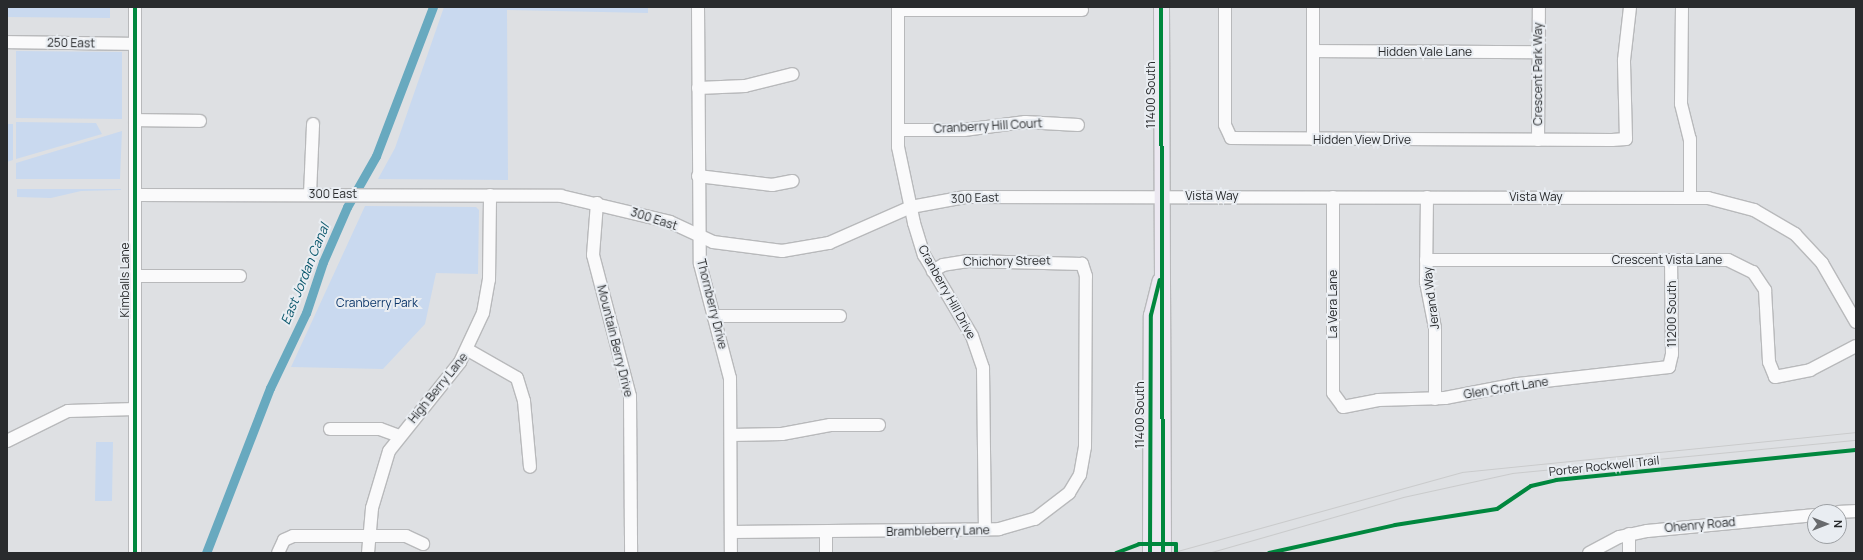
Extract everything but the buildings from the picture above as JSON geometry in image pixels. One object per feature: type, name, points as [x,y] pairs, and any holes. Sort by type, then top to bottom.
[{"type":"main road","name":"11400 South","points":[[1161,7],[1160,280],[1164,311],[1163,553]]},
{"type":"main road","name":"11400 South","points":[[1150,553],[1151,315],[1160,280]]},
{"type":"street","name":"Kimballs Lane","points":[[135,7],[135,553]]},
{"type":"street","name":"Thornberry Drive","points":[[698,7],[698,176],[701,270],[730,378],[731,553]]},
{"type":"street","name":"Hidden View Drive","points":[[1225,7],[1224,125],[1228,136],[1313,139],[1538,140],[1626,139],[1624,60],[1630,7]]},
{"type":"street","points":[[1313,7],[1313,139]]},
{"type":"street","name":"Crescent Park Way","points":[[1538,140],[1537,52],[1539,7]]},
{"type":"street","points":[[1682,7],[1681,104],[1690,144],[1690,198]]},
{"type":"street","points":[[898,9],[1082,10]]},
{"type":"street","name":"Cranberry Hill Drive","points":[[898,9],[898,130],[920,245],[933,271],[972,336],[983,368],[985,530]]},
{"type":"street","name":"250 East","points":[[7,42],[135,44]]},
{"type":"street","name":"Hidden Vale Lane","points":[[1313,51],[1537,52]]},
{"type":"street","points":[[698,88],[746,86],[793,74]]},
{"type":"street","points":[[135,120],[200,121]]},
{"type":"street","name":"Cranberry Hill Court","points":[[898,130],[964,130],[1025,122],[1078,125]]},
{"type":"street","points":[[310,194],[313,124]]},
{"type":"street","points":[[698,176],[772,185],[793,181]]},
{"type":"street","name":"300 East","points":[[135,195],[361,194],[561,196],[597,203],[670,222],[699,236],[759,250],[810,247],[852,234],[912,206],[965,197],[1161,196]]},
{"type":"street","name":"High Berry Lane","points":[[368,553],[368,536],[380,480],[389,451],[399,436],[468,350],[487,296],[490,195]]},
{"type":"street","name":"Vista Way","points":[[1161,196],[1690,198],[1743,205],[1785,226],[1822,263],[1856,322]]},
{"type":"street","name":"La Vera Lane","points":[[1333,197],[1333,393],[1343,407]]},
{"type":"street","name":"Jerand Way","points":[[1427,197],[1427,292],[1435,328],[1435,399]]},
{"type":"street","name":"Mountain Berry Drive","points":[[597,203],[593,255],[630,396],[631,553]]},
{"type":"street","name":"Crescent Vista Lane","points":[[1426,260],[1728,260],[1753,272],[1768,300],[1769,362],[1774,377],[1810,370],[1856,346]]},
{"type":"street","name":"11200 South","points":[[1668,367],[1672,354],[1672,260]]},
{"type":"street","name":"Chichory Street","points":[[933,271],[943,265],[968,261],[1082,264]]},
{"type":"street","name":"Brambleberry Lane","points":[[731,532],[985,530],[1012,527],[1048,512],[1069,493],[1080,475],[1085,447],[1086,276],[1082,264]]},
{"type":"street","points":[[135,276],[240,276]]},
{"type":"street","points":[[713,316],[840,316]]},
{"type":"street","points":[[468,350],[517,378],[524,401],[530,467]]},
{"type":"street","name":"Glen Croft Lane","points":[[1343,407],[1378,400],[1435,399],[1518,384],[1668,367]]},
{"type":"street","points":[[7,441],[68,411],[135,409]]},
{"type":"street","points":[[731,435],[782,434],[830,425],[879,425]]},
{"type":"street","points":[[330,429],[380,429],[399,436]]},
{"type":"street","name":"Ohenry Road","points":[[1589,553],[1629,534],[1807,516]]},
{"type":"street","points":[[826,532],[826,553]]},
{"type":"street","points":[[1629,534],[1629,553]]},
{"type":"street","points":[[278,553],[284,540],[293,536],[406,536],[423,544]]},
{"type":"green space","points":[[7,7],[110,7],[110,18],[7,17]]},
{"type":"green space","points":[[444,7],[648,7],[648,13],[507,10],[508,180],[378,179],[395,148]]},
{"type":"green space","points":[[16,51],[122,52],[122,119],[16,118]]},
{"type":"green space","points":[[16,122],[96,123],[102,134],[16,159]]},
{"type":"green space","points":[[7,124],[13,124],[13,160],[7,162]]},
{"type":"green space","points":[[122,131],[120,179],[16,179],[16,163]]},
{"type":"green space","points":[[17,189],[121,190],[81,191],[51,198],[17,197]]},
{"type":"green space","name":"Cranberry Park","points":[[365,206],[476,207],[479,210],[478,274],[436,273],[425,324],[383,369],[291,367]]},
{"type":"green space","points":[[96,442],[113,442],[112,501],[95,501]]},
{"type":"waterway","name":"East Jordan Canal","points":[[206,553],[270,388],[306,313],[323,262],[347,207],[376,156],[433,7]]},
{"type":"tram line","points":[[1170,553],[1462,472],[1856,432]]},
{"type":"tram line","points":[[1208,553],[1403,497],[1512,473],[1856,440]]},
{"type":"cycle path","points":[[135,7],[135,553]]},
{"type":"cycle path","points":[[1161,7],[1163,553]]},
{"type":"cycle path","points":[[1150,553],[1151,315],[1160,280]]},
{"type":"cycle path","name":"Porter Rockwell Trail","points":[[1269,553],[1395,525],[1497,509],[1531,486],[1556,480],[1856,450]]},
{"type":"cycle path","points":[[1116,553],[1139,544],[1176,544],[1176,553]]}]
